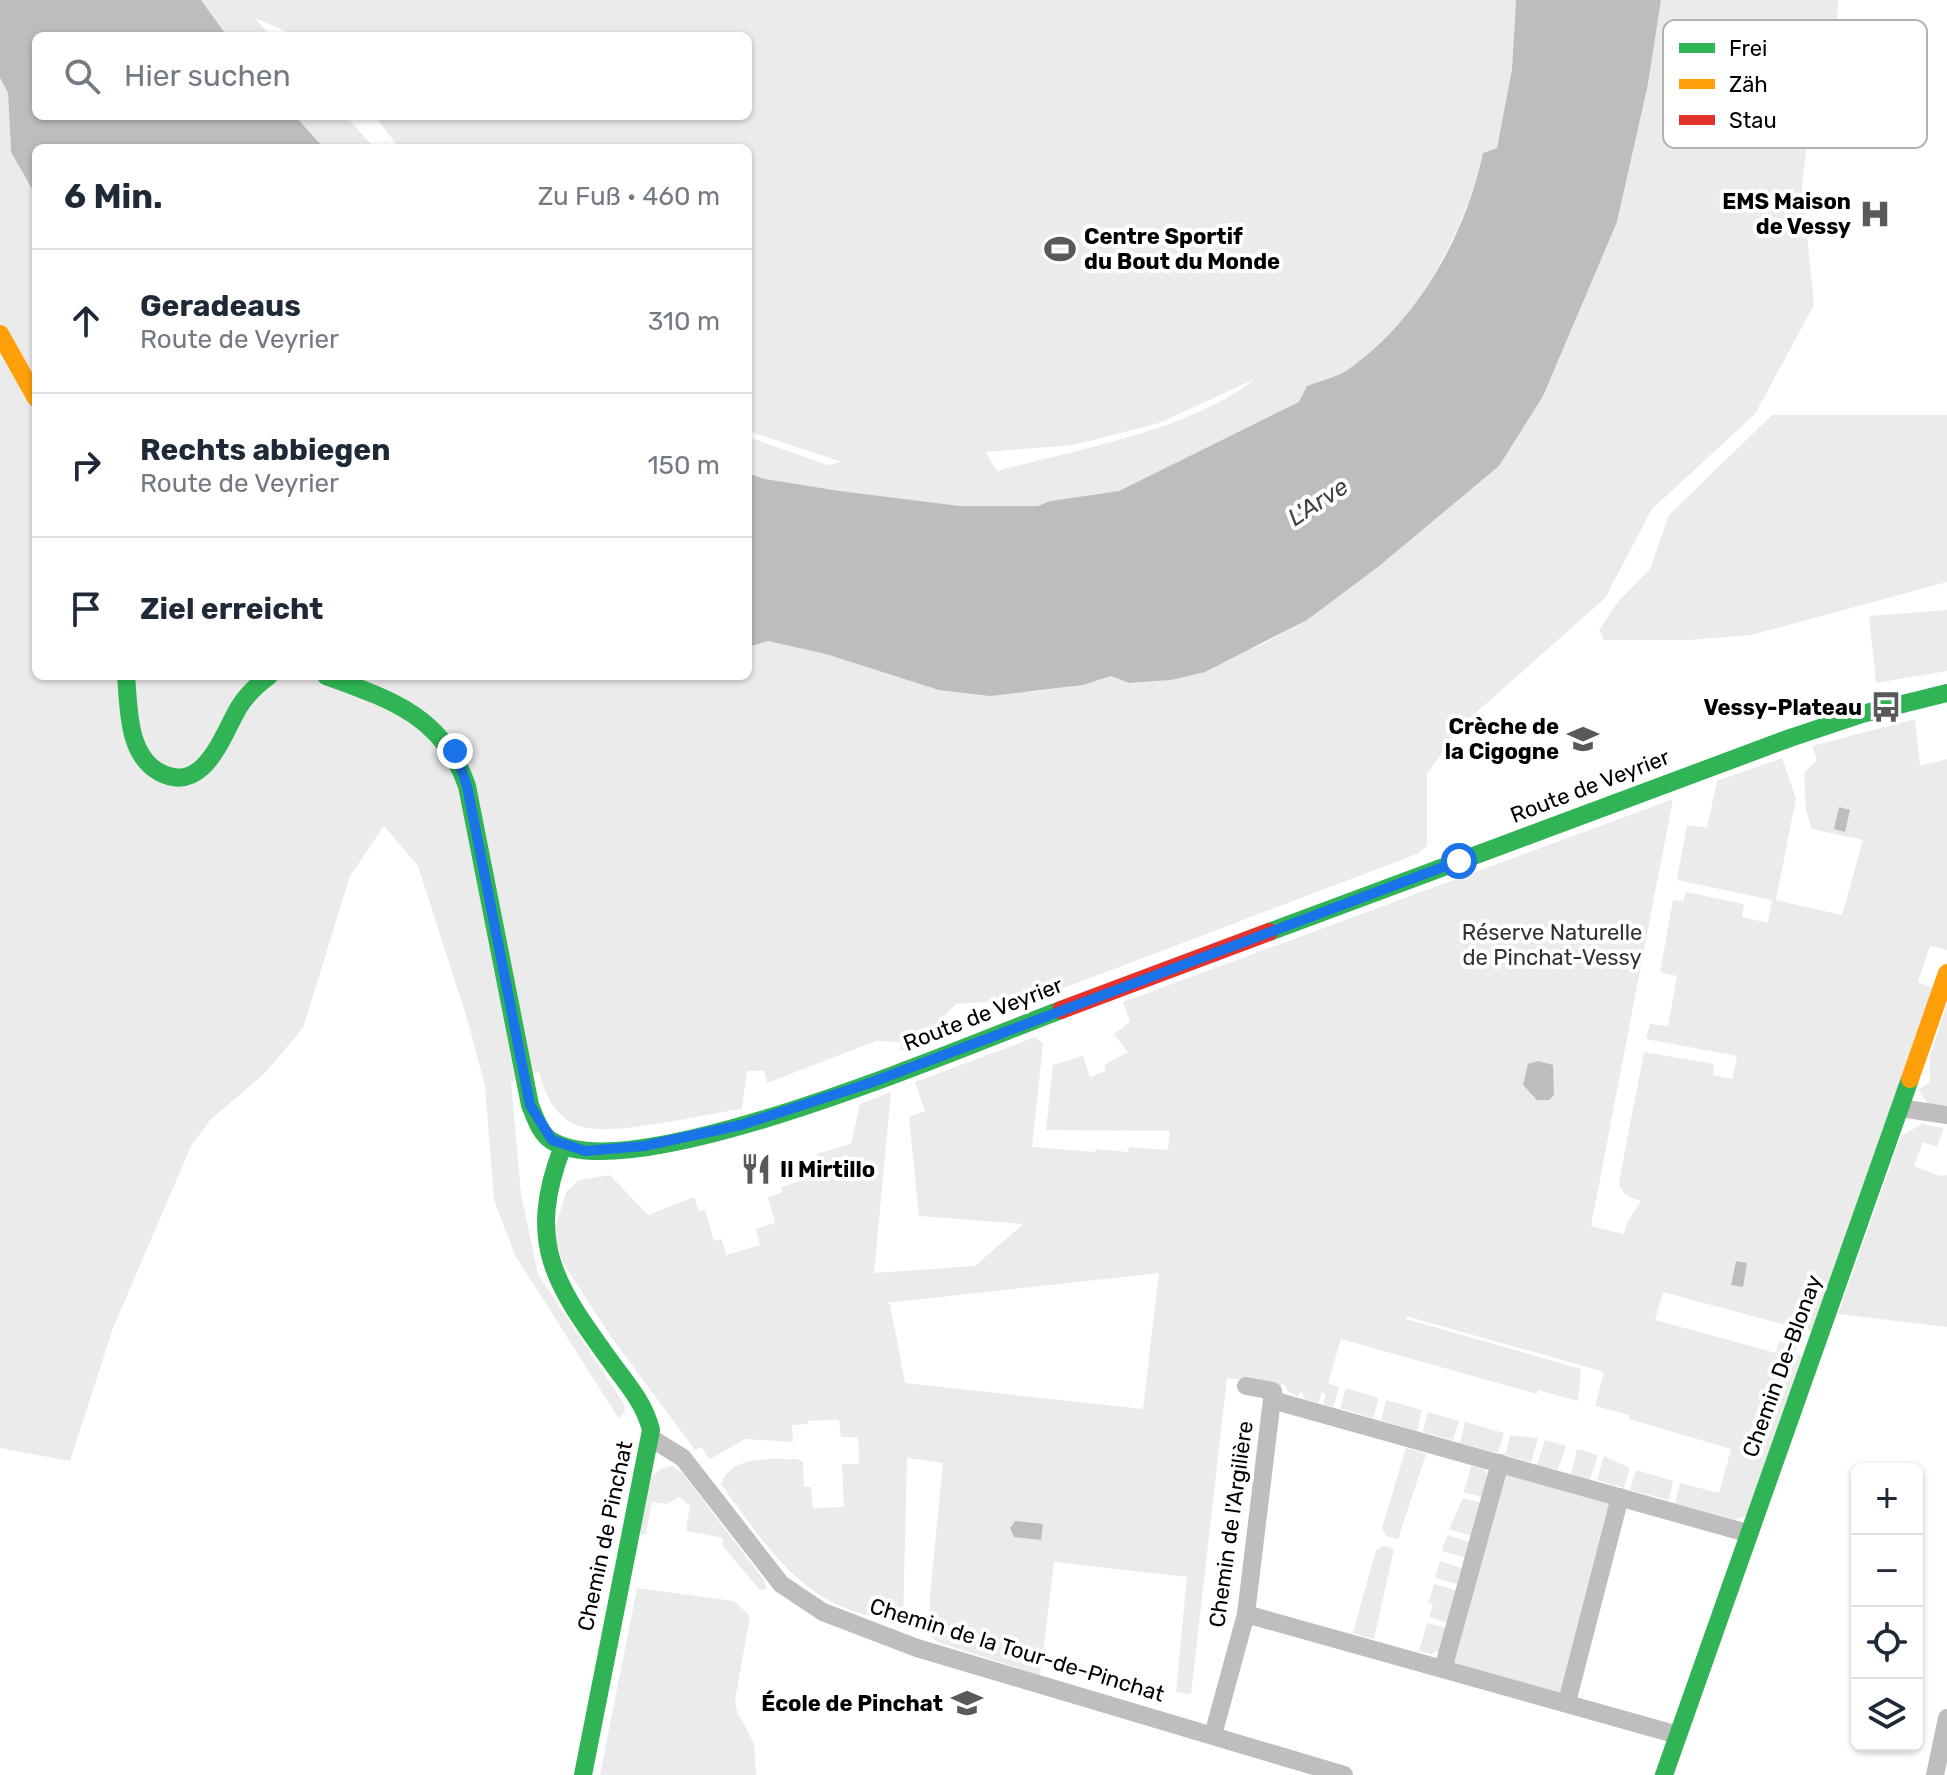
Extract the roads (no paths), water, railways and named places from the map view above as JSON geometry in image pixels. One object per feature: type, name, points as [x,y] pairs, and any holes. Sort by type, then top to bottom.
[{"type":"main road","points":[[0,334],[32,391]]},
{"type":"main road","points":[[127,680],[138,750],[156,771],[174,777],[196,774],[210,762],[239,702],[252,686],[262,680]]},
{"type":"main road","points":[[335,680],[411,713],[436,729],[455,751],[470,800],[522,1079],[534,1116],[547,1135],[563,1146]]},
{"type":"main road","name":"Route de Veyrier","points":[[563,1146],[593,1151],[644,1146],[792,1110],[1790,738],[1862,714],[1947,693]]},
{"type":"main road","name":"Chemin De-Blonay","points":[[1664,1775],[1947,973]]},
{"type":"main road","name":"Chemin de Pinchat","points":[[563,1146],[547,1179],[543,1203],[543,1228],[551,1262],[574,1309],[641,1403],[650,1422],[651,1438],[638,1483],[583,1775]]},
{"type":"street","points":[[1900,1108],[1947,1115]]},
{"type":"street","name":"Chemin de l'Argilière","points":[[1213,1735],[1246,1614],[1273,1391],[1246,1386]]},
{"type":"street","points":[[1272,1400],[1747,1533]]},
{"type":"street","name":"Chemin de la Tour-de-Pinchat","points":[[651,1438],[683,1458],[781,1584],[806,1603],[917,1648],[1344,1775]]},
{"type":"street","points":[[1443,1669],[1500,1463]]},
{"type":"street","points":[[1567,1702],[1620,1497]]},
{"type":"street","points":[[1246,1614],[1678,1735]]},
{"type":"street","points":[[1935,1775],[1947,1718]]},
{"type":"water","points":[[0,0],[201,0],[224,32],[32,32],[32,120],[299,120],[320,144],[32,144],[32,189],[11,152],[8,93],[0,78]]},
{"type":"water","name":"L'Arve","points":[[1516,0],[1661,0],[1648,84],[1617,222],[1543,396],[1499,466],[1378,567],[1307,620],[1205,672],[1171,680],[1129,683],[1111,676],[1083,685],[990,696],[939,690],[826,654],[768,641],[752,646],[752,474],[840,491],[960,506],[1038,506],[1050,501],[1119,491],[1299,402],[1307,386],[1348,369],[1399,323],[1437,271],[1465,213],[1483,153],[1497,148],[1512,69]]},
{"type":"water","points":[[1839,807],[1850,810],[1845,832],[1834,829]]},
{"type":"water","points":[[1538,1061],[1553,1065],[1554,1095],[1549,1100],[1537,1100],[1523,1085],[1528,1064]]},
{"type":"water","points":[[1736,1261],[1747,1263],[1743,1287],[1731,1285]]},
{"type":"water","points":[[1015,1521],[1043,1524],[1041,1540],[1014,1537],[1010,1528]]},
{"type":"place","name":"EMS Maison de Vessy","points":[[1875,214]]},
{"type":"place","name":"Centre Sportif du Bout du Monde","points":[[1060,249]]},
{"type":"place","name":"Vessy-Plateau","points":[[1886,707]]},
{"type":"place","name":"Crèche de la Cigogne","points":[[1583,739]]},
{"type":"place","name":"Il Mirtillo","points":[[756,1169]]},
{"type":"place","name":"École de Pinchat","points":[[967,1703]]},
{"type":"park label","name":"Réserve Naturelle de Pinchat-Vessy","points":[[1552,944]]}]
